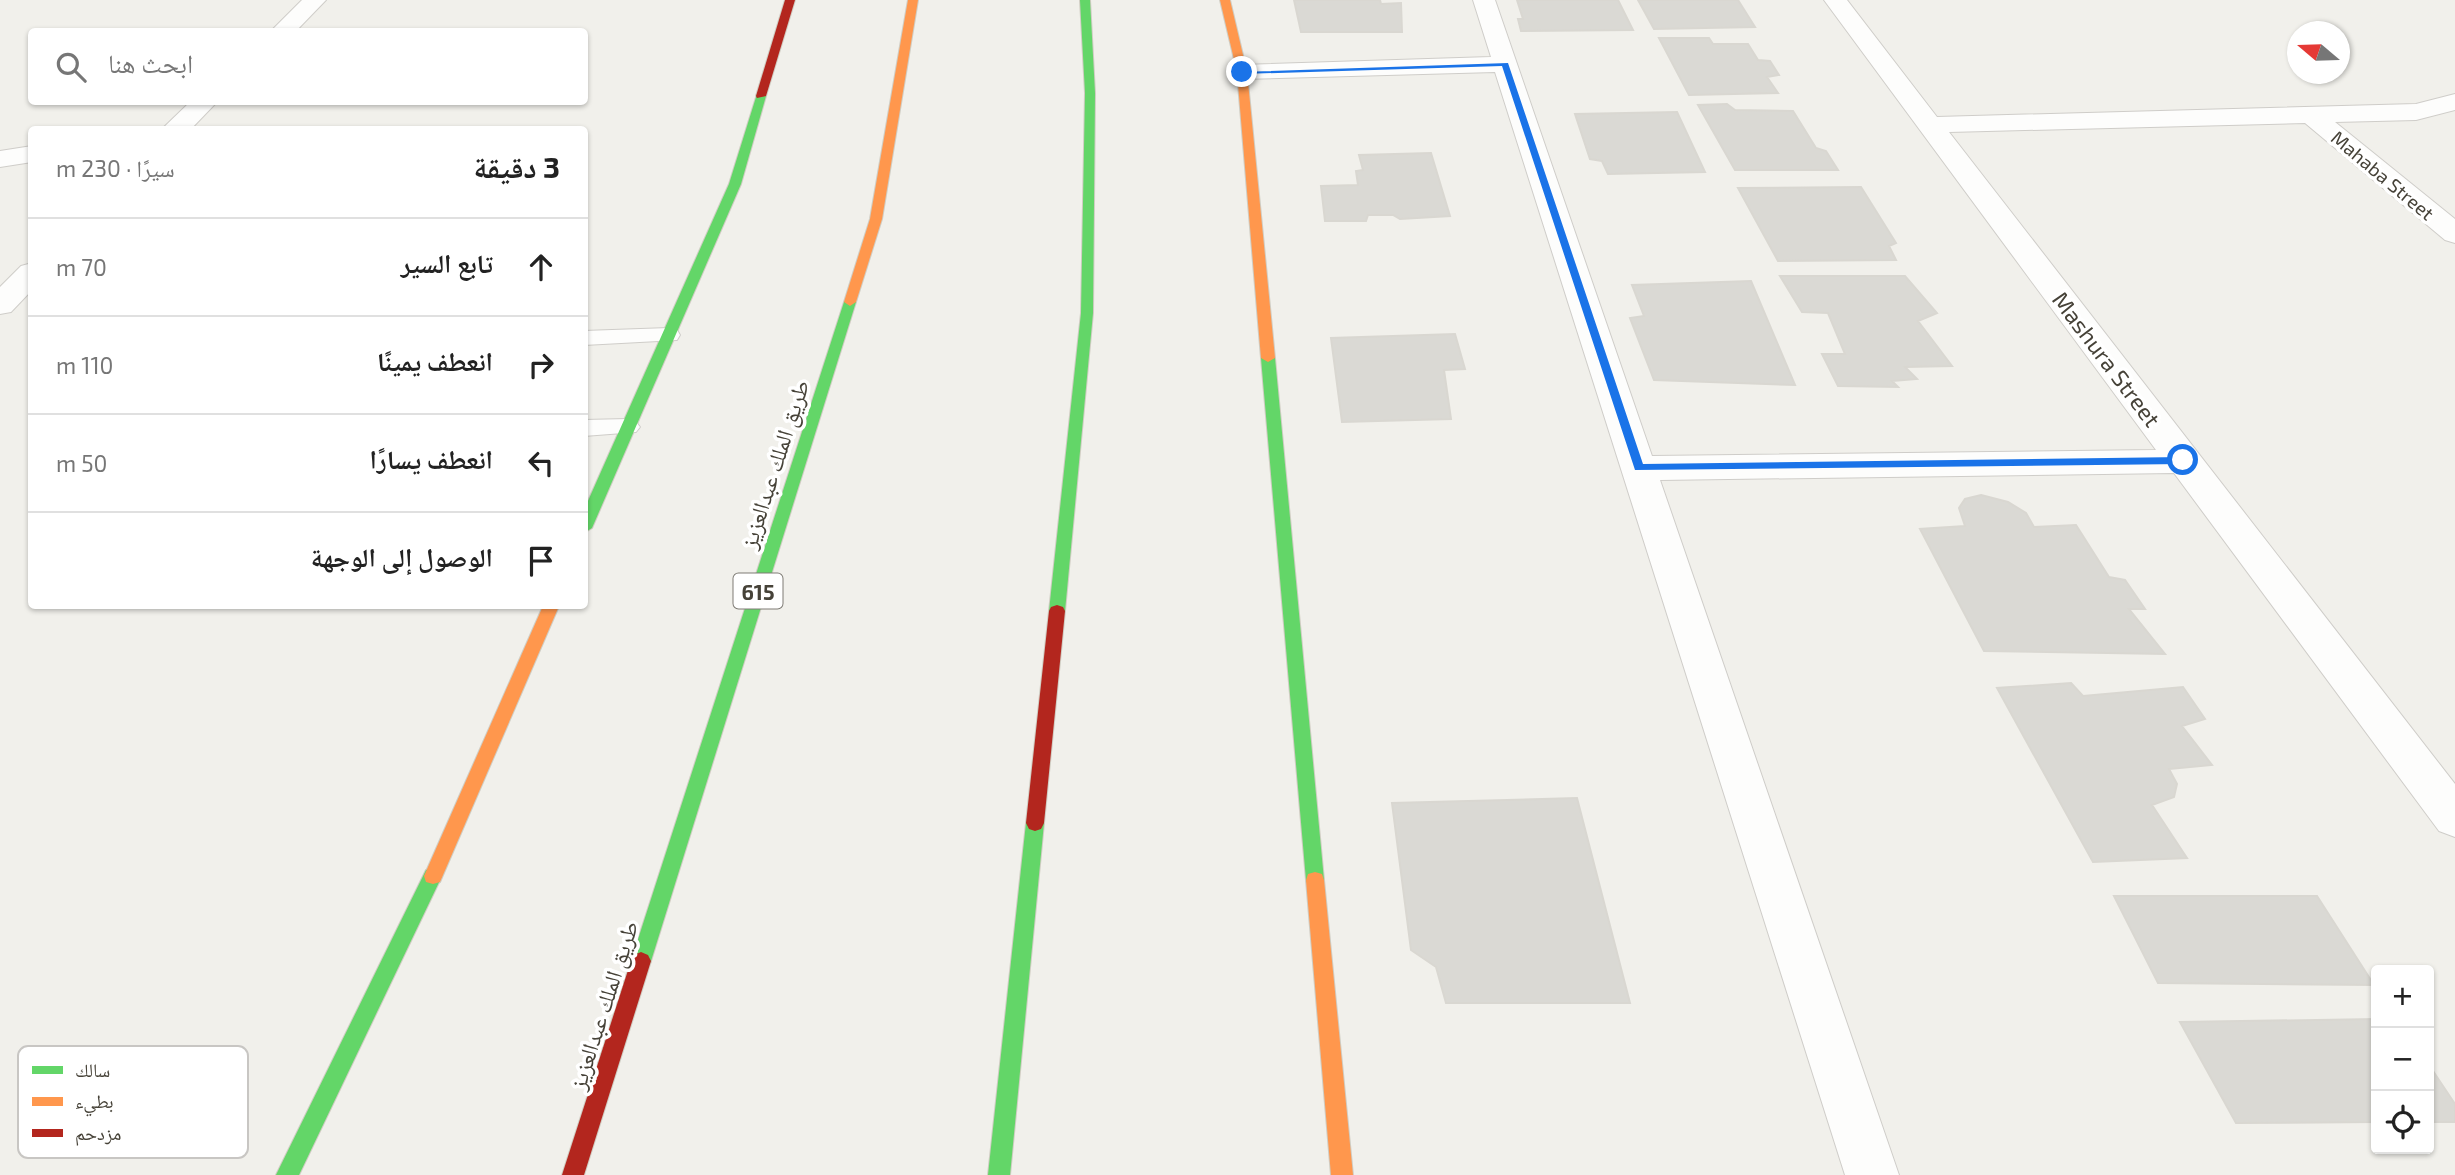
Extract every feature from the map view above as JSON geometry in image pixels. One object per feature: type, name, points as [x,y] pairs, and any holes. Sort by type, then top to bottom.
[{"type":"main road","points":[[588,519],[735,184],[790,0]]},
{"type":"main road","name":"طريق الملك عبدالعزيز","points":[[573,1175],[876,219],[912,0]]},
{"type":"main road","points":[[999,1175],[1087,313],[1090,93],[1085,0]]},
{"type":"main road","points":[[1224,0],[1242,72],[1342,1175]]},
{"type":"main road","points":[[287,1175],[426,892],[550,609]]},
{"type":"street","points":[[285,28],[316,0]]},
{"type":"street","points":[[1484,0],[1872,1175]]},
{"type":"street","name":"Mashura Street","points":[[1835,0],[2455,818]]},
{"type":"street","points":[[1242,72],[1505,64]]},
{"type":"street","points":[[1929,125],[2416,113],[2455,102]]},
{"type":"street","points":[[176,126],[201,105]]},
{"type":"street","name":"Mahaba Street","points":[[2311,115],[2455,234]]},
{"type":"street","points":[[0,159],[28,155]]},
{"type":"street","points":[[0,305],[28,276]]},
{"type":"street","points":[[1639,468],[2183,460]]},
{"type":"lane","points":[[588,338],[669,335]]},
{"type":"lane","points":[[588,428],[628,427]]},
{"type":"building","points":[[1294,0],[1380,0],[1381,4],[1401,3],[1402,32],[1301,32]]},
{"type":"building","points":[[1517,0],[1618,0],[1633,30],[1521,31],[1518,19],[1523,19]]},
{"type":"building","points":[[1638,0],[1738,0],[1755,27],[1654,29]]},
{"type":"building","points":[[1659,38],[1709,38],[1713,44],[1748,44],[1758,60],[1770,61],[1779,75],[1767,77],[1778,93],[1689,95]]},
{"type":"building","points":[[1727,104],[1735,110],[1793,111],[1816,148],[1826,151],[1838,170],[1735,170],[1698,105]]},
{"type":"building","points":[[1677,112],[1705,172],[1608,174],[1602,161],[1590,159],[1575,114]]},
{"type":"building","points":[[1431,153],[1450,216],[1400,219],[1393,215],[1368,215],[1366,221],[1325,221],[1321,186],[1358,185],[1356,171],[1363,170],[1359,155]]},
{"type":"building","points":[[1861,187],[1896,243],[1889,246],[1896,260],[1778,261],[1738,188]]},
{"type":"building","points":[[1780,276],[1905,276],[1937,313],[1918,321],[1952,366],[1905,367],[1917,379],[1892,381],[1898,387],[1838,386],[1822,354],[1845,354],[1828,313],[1802,312]]},
{"type":"building","points":[[1751,281],[1795,385],[1654,380],[1630,318],[1644,316],[1632,285]]},
{"type":"building","points":[[1455,334],[1465,369],[1444,370],[1451,419],[1342,422],[1331,338]]},
{"type":"building","points":[[1981,495],[2008,502],[2026,513],[2034,527],[2076,525],[2109,577],[2125,580],[2145,609],[2129,609],[2165,654],[1984,651],[1920,529],[1965,526],[1959,508],[1965,499]]},
{"type":"building","points":[[2071,683],[2083,696],[2183,687],[2205,719],[2182,726],[2212,765],[2169,769],[2177,784],[2174,797],[2152,805],[2187,858],[2093,862],[1997,688]]},
{"type":"building","points":[[1577,798],[1630,1003],[1446,1003],[1436,967],[1411,950],[1392,803]]},
{"type":"building","points":[[2114,896],[2317,896],[2371,980],[2371,985],[2158,983]]},
{"type":"building","points":[[2371,1019],[2371,1122],[2236,1123],[2180,1022]]},
{"type":"building","points":[[2434,1072],[2455,1104],[2455,1122],[2434,1122]]},
{"type":"traffic: fast","points":[[1057,611],[1087,313],[1090,93],[1085,0]]},
{"type":"traffic: fast","points":[[588,519],[735,184],[761,96]]},
{"type":"traffic: fast","points":[[641,961],[850,302]]},
{"type":"traffic: fast","points":[[1268,358],[1315,880]]},
{"type":"traffic: fast","points":[[999,1175],[1035,823]]},
{"type":"traffic: fast","points":[[287,1175],[433,876]]},
{"type":"traffic: slow","points":[[850,302],[876,219],[913,0]]},
{"type":"traffic: slow","points":[[1225,0],[1242,72],[1268,358]]},
{"type":"traffic: slow","points":[[433,876],[550,609]]},
{"type":"traffic: slow","points":[[1315,880],[1342,1175]]},
{"type":"traffic: jam","points":[[761,96],[790,0]]},
{"type":"traffic: jam","points":[[1035,823],[1057,611]]},
{"type":"traffic: jam","points":[[573,1175],[641,961]]},
{"type":"route","points":[[1242,72],[1505,64],[1639,468],[2183,460]]}]
